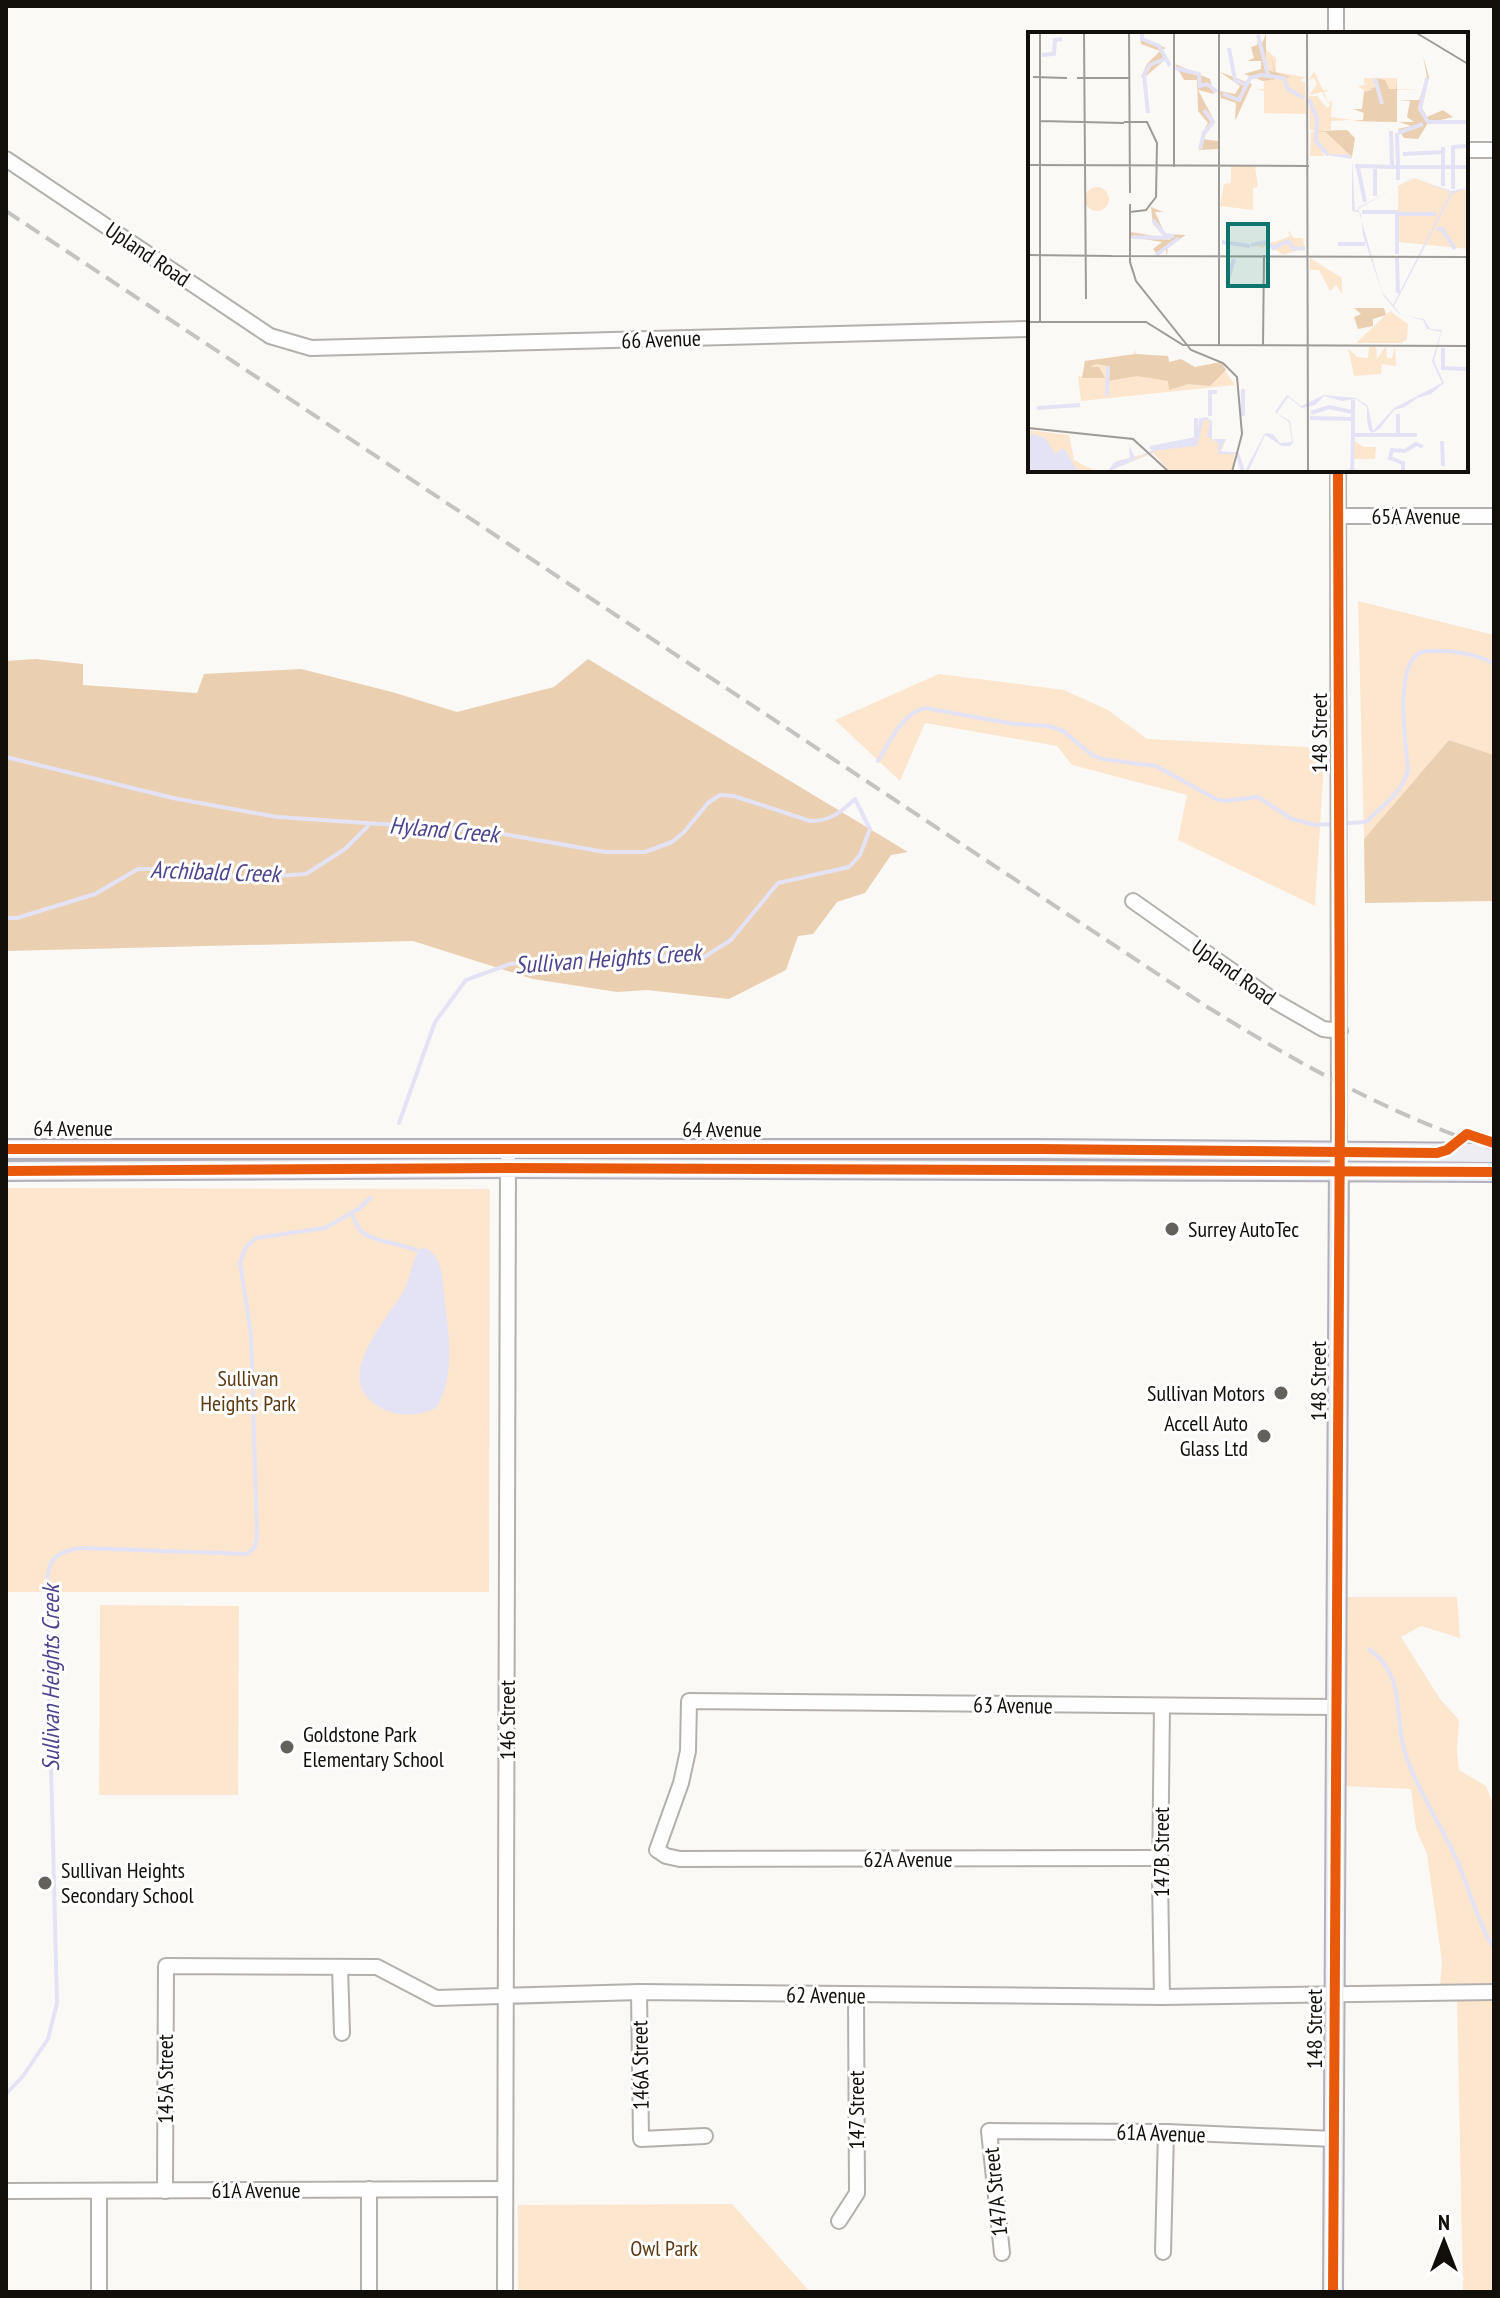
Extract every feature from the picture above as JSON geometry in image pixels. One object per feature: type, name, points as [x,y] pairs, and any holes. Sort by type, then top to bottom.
[{"type":"main road","points":[[6,1170],[23,1161],[94,1159],[108,1156],[115,1148]]},
{"type":"main road","name":"64 Avenue","points":[[6,1149],[1494,1153]]},
{"type":"main road","name":"148 Street","points":[[1333,2292],[1339,1151]]},
{"type":"main road","name":"64 Avenue","points":[[6,1170],[507,1168],[1494,1172]]},
{"type":"street","points":[[1336,6],[1336,32]]},
{"type":"street","points":[[1468,150],[1494,150]]},
{"type":"street","name":"Upland Road","points":[[6,159],[270,336],[292,345]]},
{"type":"street","name":"66 Avenue","points":[[292,345],[325,350],[1028,329]]},
{"type":"street","name":"148 Street","points":[[1338,472],[1339,1151]]},
{"type":"street","name":"65A Avenue","points":[[1338,516],[1494,516]]},
{"type":"street","name":"Upland Road","points":[[1133,901],[1276,1002],[1323,1029],[1340,1031]]},
{"type":"street","name":"146 Street","points":[[505,2292],[508,1149]]},
{"type":"street","name":"63 Avenue","points":[[657,1850],[681,1783],[688,1751],[689,1701],[1337,1707]]},
{"type":"street","name":"147B Street","points":[[1162,1706],[1162,1997]]},
{"type":"street","name":"62A Avenue","points":[[657,1850],[680,1859],[1160,1858]]},
{"type":"street","name":"62 Avenue","points":[[166,1966],[377,1967],[436,1998],[639,1992],[1162,1997],[1494,1992]]},
{"type":"street","name":"145A Street","points":[[165,2191],[166,1966]]},
{"type":"street","points":[[340,1967],[342,2033]]},
{"type":"street","name":"146A Street","points":[[639,1992],[641,2139],[705,2136]]},
{"type":"street","name":"147 Street","points":[[839,2221],[857,2193],[856,1995]]},
{"type":"street","name":"61A Avenue","points":[[989,2131],[1166,2132],[1334,2139]]},
{"type":"street","name":"147A Street","points":[[989,2131],[1002,2253]]},
{"type":"street","points":[[1163,2252],[1166,2132]]},
{"type":"street","points":[[369,2189],[369,2292]]},
{"type":"street","name":"61A Avenue","points":[[6,2191],[505,2189]]},
{"type":"street","points":[[99,2191],[99,2292]]},
{"type":"green space","points":[[1358,601],[1494,635],[1494,755],[1449,740],[1364,839]]},
{"type":"green space","points":[[939,674],[1064,690],[1108,710],[1147,739],[1325,748],[1315,906],[1178,840],[1187,795],[1072,765],[1057,746],[925,723],[900,781],[835,720]]},
{"type":"green space","name":"Sullivan Heights Park","points":[[6,1188],[490,1189],[489,1592],[6,1592]]},
{"type":"green space","points":[[1342,1597],[1457,1597],[1460,1638],[1421,1626],[1401,1637],[1440,1699],[1459,1720],[1459,1770],[1486,1786],[1494,1807],[1494,2292],[1463,2292],[1457,1999],[1440,1987],[1442,1962],[1427,1854],[1416,1829],[1411,1789],[1342,1786]]},
{"type":"green space","points":[[100,1605],[239,1606],[238,1795],[99,1795]]},
{"type":"green space","name":"Owl Park","points":[[732,2204],[810,2292],[518,2292],[518,2205]]},
{"type":"shaded area","points":[[36,659],[83,664],[83,685],[197,693],[204,674],[301,669],[457,712],[554,687],[588,659],[908,852],[891,855],[865,893],[837,902],[813,934],[798,936],[786,970],[729,999],[647,990],[617,992],[533,979],[413,941],[6,951],[6,661]]},
{"type":"shaded area","points":[[1449,740],[1494,755],[1494,901],[1365,903],[1364,839]]},
{"type":"water","points":[[423,1247],[434,1255],[442,1274],[449,1343],[447,1377],[436,1408],[417,1414],[390,1412],[367,1397],[360,1383],[360,1368],[375,1335],[404,1290],[416,1255]]},
{"type":"waterway","name":"Hyland Creek","points":[[878,761],[903,722],[925,708],[1014,724],[1049,726],[1063,731],[1092,755],[1102,759],[1156,766],[1216,799],[1225,801],[1258,797],[1292,819],[1315,825],[1366,822],[1396,792],[1408,770],[1403,705],[1407,671],[1413,659],[1422,652],[1447,651],[1477,656],[1494,664]]},
{"type":"waterway","name":"Hyland Creek","points":[[6,757],[173,798],[277,817],[486,831],[605,852],[645,852],[672,842],[708,803],[720,795],[734,796],[810,821],[835,815],[855,799],[870,829],[860,855],[849,867],[778,883],[731,940],[704,957],[628,955],[554,959],[510,964],[466,980],[435,1022],[399,1123]]},
{"type":"waterway","name":"Archibald Creek","points":[[6,918],[17,918],[95,894],[138,869],[197,869],[242,878],[306,874],[345,849],[368,826]]},
{"type":"waterway","name":"Sullivan Heights Creek","points":[[6,2094],[23,2076],[48,2039],[57,2003],[47,1604],[50,1565],[60,1554],[82,1548],[247,1554],[255,1547],[251,1335],[240,1262],[246,1247],[256,1238],[325,1228],[360,1208],[370,1198]]},
{"type":"waterway","points":[[351,1213],[366,1235],[418,1251]]},
{"type":"waterway","points":[[1369,1649],[1390,1673],[1408,1762],[1455,1856],[1482,1926],[1494,1948]]},
{"type":"railway","points":[[6,211],[1209,1008],[1347,1087],[1419,1121],[1494,1149]]},
{"type":"cycle path","points":[[1333,2292],[1340,1109],[1338,472]]},
{"type":"cycle path","points":[[6,1149],[1038,1149],[1437,1153],[1447,1150],[1467,1134],[1494,1143]]},
{"type":"cycle path","points":[[6,1171],[507,1168],[1494,1172]]},
{"type":"place","name":"Surrey AutoTec","points":[[1172,1229]]},
{"type":"place","name":"Sullivan Motors","points":[[1281,1393]]},
{"type":"place","name":"Accell Auto Glass Ltd","points":[[1264,1436]]},
{"type":"place","name":"Goldstone Park Elementary School","points":[[287,1747]]},
{"type":"place","name":"Sullivan Heights Secondary School","points":[[45,1883]]}]
